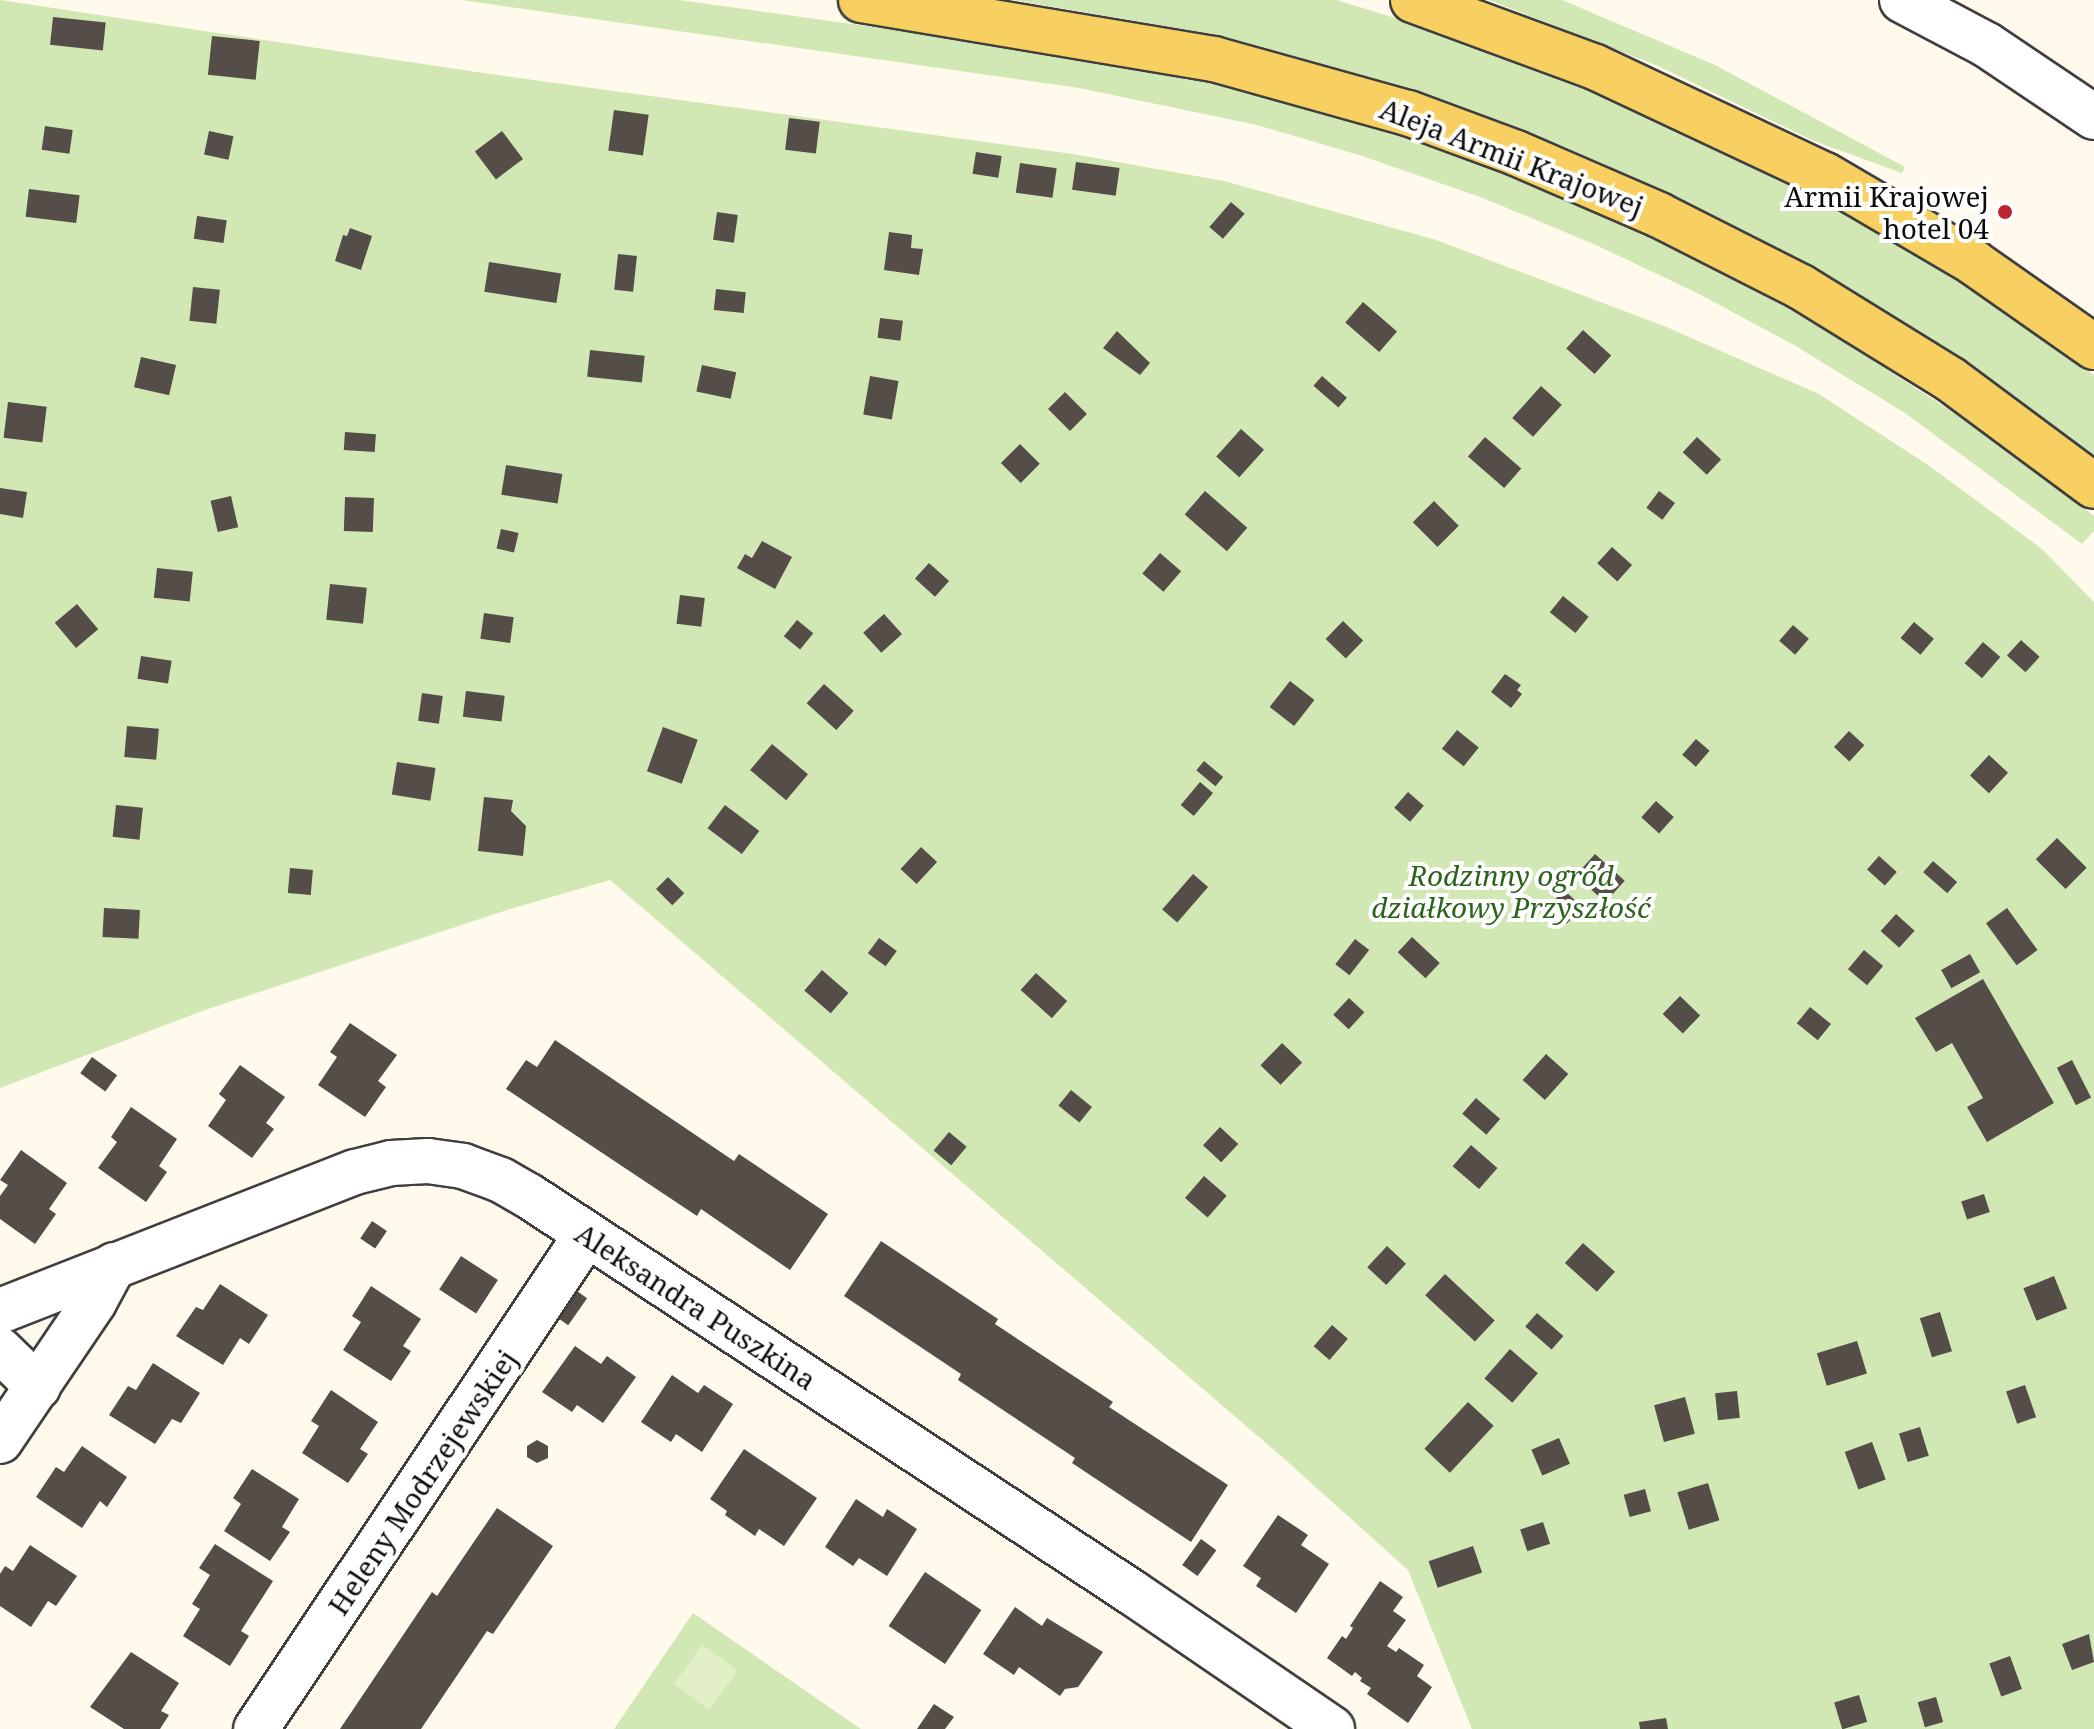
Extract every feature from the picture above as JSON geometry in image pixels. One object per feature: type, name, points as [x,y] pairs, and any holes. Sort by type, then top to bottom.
[{"type":"main road","name":"Aleja Armii Krajowej","points":[[861,0],[1214,59],[1365,100],[1516,153],[1671,220],[1801,287],[1950,379],[2094,486]]},
{"type":"main road","points":[[1413,0],[1595,67],[1825,175],[1973,262],[2094,347]]},
{"type":"street","points":[[1902,0],[1987,45],[2094,117]]},
{"type":"street","name":"Aleksandra Puszkina","points":[[0,1311],[355,1172],[391,1163],[428,1161],[463,1166],[498,1178],[587,1234],[1133,1593],[1332,1729]]},
{"type":"street","name":"Heleny Modrzejewskiej","points":[[256,1729],[587,1234]]},
{"type":"street","points":[[0,1441],[38,1387],[114,1265]]},
{"type":"street","points":[[0,1350],[38,1387]]},
{"type":"green space","name":"Rodzinny ogród działkowy Przyszłość","points":[[0,0],[483,73],[1073,154],[1224,181],[1433,239],[1664,326],[1819,394],[1931,467],[2042,549],[2094,602],[2094,1729],[1472,1729],[1408,1570],[1280,1455],[610,880],[510,909],[205,1010],[0,1088]]},
{"type":"green space","points":[[461,0],[679,0],[982,42],[985,46],[991,44],[1178,75],[1188,81],[1190,78],[1273,98],[1395,134],[1479,164],[1650,236],[1810,320],[2007,447],[2008,452],[2019,456],[2094,516],[2094,531],[2082,544],[1905,413],[1794,345],[1697,293],[1596,245],[1483,198],[1362,156],[1257,125],[1079,88]]},
{"type":"green space","points":[[1013,0],[1336,0],[1405,21],[1596,92],[1729,152],[1869,224],[1963,283],[2085,368],[2094,375],[2094,455],[1942,346],[1803,261],[1688,202],[1565,147],[1414,91],[1223,36]]},
{"type":"green space","points":[[1489,0],[1562,0],[1715,65],[1905,167],[1902,173],[1814,141],[1658,66]]},
{"type":"green space","points":[[693,1613],[861,1729],[614,1729]]},
{"type":"green space","points":[[702,1645],[738,1671],[709,1710],[674,1684]]},
{"type":"building","points":[[53,17],[106,23],[103,50],[50,45]]},
{"type":"building","points":[[212,36],[260,41],[256,80],[208,75]]},
{"type":"building","points":[[614,110],[649,115],[643,155],[608,151]]},
{"type":"building","points":[[789,118],[820,122],[816,154],[785,150]]},
{"type":"building","points":[[45,126],[73,130],[69,154],[42,150]]},
{"type":"building","points":[[209,131],[233,136],[228,160],[204,154]]},
{"type":"building","points":[[502,131],[523,159],[496,179],[475,151]]},
{"type":"building","points":[[976,152],[1002,156],[998,178],[973,174]]},
{"type":"building","points":[[1076,162],[1120,168],[1116,196],[1072,190]]},
{"type":"building","points":[[1020,163],[1057,168],[1052,198],[1016,193]]},
{"type":"building","points":[[29,189],[80,195],[76,223],[26,217]]},
{"type":"building","points":[[1231,202],[1245,214],[1223,239],[1209,227]]},
{"type":"building","points":[[717,212],[738,215],[734,243],[713,240]]},
{"type":"building","points":[[197,216],[227,220],[224,243],[194,239]]},
{"type":"building","points":[[350,228],[372,236],[361,270],[335,261],[343,235],[347,236]]},
{"type":"building","points":[[889,232],[912,235],[911,248],[923,249],[919,275],[884,270]]},
{"type":"building","points":[[618,254],[637,256],[633,292],[614,290]]},
{"type":"building","points":[[489,262],[561,273],[556,303],[484,292]]},
{"type":"building","points":[[193,287],[220,290],[216,324],[189,321]]},
{"type":"building","points":[[716,289],[746,292],[744,313],[714,310]]},
{"type":"building","points":[[1363,302],[1397,332],[1379,352],[1345,322]]},
{"type":"building","points":[[880,318],[903,321],[900,341],[878,338]]},
{"type":"building","points":[[1583,330],[1611,355],[1595,374],[1566,349]]},
{"type":"building","points":[[1117,331],[1150,363],[1140,375],[1103,348]]},
{"type":"building","points":[[590,350],[645,356],[642,383],[587,377]]},
{"type":"building","points":[[141,357],[176,365],[169,395],[134,387]]},
{"type":"building","points":[[702,365],[736,372],[731,399],[696,391]]},
{"type":"building","points":[[870,376],[899,381],[892,419],[863,414]]},
{"type":"building","points":[[1322,376],[1347,398],[1338,407],[1313,386]]},
{"type":"building","points":[[1541,386],[1562,405],[1533,437],[1512,418]]},
{"type":"building","points":[[1065,392],[1087,414],[1070,431],[1048,409]]},
{"type":"building","points":[[8,402],[47,407],[42,442],[4,438]]},
{"type":"building","points":[[1241,429],[1264,450],[1239,477],[1216,456]]},
{"type":"building","points":[[345,432],[376,434],[375,452],[344,450]]},
{"type":"building","points":[[1485,437],[1521,468],[1504,488],[1468,457]]},
{"type":"building","points":[[1697,437],[1721,460],[1707,475],[1683,452]]},
{"type":"building","points":[[1020,444],[1040,464],[1021,483],[1001,463]]},
{"type":"building","points":[[506,465],[562,474],[558,504],[501,495]]},
{"type":"building","points":[[0,488],[27,492],[23,518],[0,514]]},
{"type":"building","points":[[1205,491],[1247,528],[1227,551],[1185,514]]},
{"type":"building","points":[[1659,491],[1675,503],[1662,520],[1646,508]]},
{"type":"building","points":[[231,496],[238,527],[218,532],[211,501]]},
{"type":"building","points":[[345,497],[374,498],[373,532],[344,531]]},
{"type":"building","points":[[1434,501],[1459,526],[1438,547],[1413,522]]},
{"type":"building","points":[[501,529],[519,533],[514,553],[497,548]]},
{"type":"building","points":[[762,541],[792,557],[775,589],[737,568],[745,554],[752,558]]},
{"type":"building","points":[[1612,547],[1632,565],[1617,581],[1597,563]]},
{"type":"building","points":[[1160,553],[1181,571],[1163,592],[1142,573]]},
{"type":"building","points":[[929,563],[949,581],[935,597],[915,579]]},
{"type":"building","points":[[157,568],[193,572],[190,602],[154,598]]},
{"type":"building","points":[[330,584],[367,588],[363,624],[326,620]]},
{"type":"building","points":[[680,595],[705,598],[701,627],[676,624]]},
{"type":"building","points":[[1563,596],[1589,617],[1575,633],[1550,612]]},
{"type":"building","points":[[77,604],[98,629],[76,648],[55,623]]},
{"type":"building","points":[[484,613],[514,617],[510,643],[480,639]]},
{"type":"building","points":[[884,614],[902,634],[881,653],[863,633]]},
{"type":"building","points":[[797,620],[813,633],[800,650],[784,636]]},
{"type":"building","points":[[1343,621],[1363,640],[1346,658],[1326,639]]},
{"type":"building","points":[[1914,622],[1934,639],[1920,655],[1901,638]]},
{"type":"building","points":[[1793,625],[1809,639],[1795,655],[1779,641]]},
{"type":"building","points":[[2021,640],[2040,657],[2026,672],[2007,656]]},
{"type":"building","points":[[1983,642],[2000,657],[1982,678],[1965,663]]},
{"type":"building","points":[[141,656],[172,661],[168,684],[137,679]]},
{"type":"building","points":[[1505,674],[1521,685],[1517,690],[1522,694],[1511,708],[1491,692]]},
{"type":"building","points":[[1290,681],[1314,700],[1294,726],[1270,707]]},
{"type":"building","points":[[824,684],[854,711],[836,730],[807,703]]},
{"type":"building","points":[[466,691],[505,696],[502,722],[463,717]]},
{"type":"building","points":[[422,693],[443,696],[439,724],[418,721]]},
{"type":"building","points":[[127,726],[159,729],[156,760],[124,757]]},
{"type":"building","points":[[663,727],[698,740],[682,784],[647,771]]},
{"type":"building","points":[[1457,730],[1479,748],[1464,766],[1442,749]]},
{"type":"building","points":[[1849,731],[1864,745],[1849,761],[1834,747]]},
{"type":"building","points":[[1696,739],[1710,751],[1696,767],[1682,755]]},
{"type":"building","points":[[772,744],[808,774],[786,800],[750,770]]},
{"type":"building","points":[[1989,755],[2008,773],[1989,793],[1970,775]]},
{"type":"building","points":[[1204,761],[1223,777],[1215,786],[1196,770]]},
{"type":"building","points":[[397,762],[436,768],[430,801],[392,795]]},
{"type":"building","points":[[1200,782],[1213,793],[1194,816],[1181,805]]},
{"type":"building","points":[[1408,792],[1424,806],[1410,822],[1394,808]]},
{"type":"building","points":[[484,797],[513,800],[511,811],[526,826],[523,856],[478,851]]},
{"type":"building","points":[[1656,801],[1674,817],[1659,833],[1641,817]]},
{"type":"building","points":[[116,805],[143,808],[140,840],[113,837]]},
{"type":"building","points":[[725,805],[759,831],[742,854],[708,828]]},
{"type":"building","points":[[2057,838],[2087,868],[2065,889],[2036,859]]},
{"type":"building","points":[[921,847],[937,862],[917,884],[901,869]]},
{"type":"building","points":[[1595,854],[1625,881],[1605,902],[1576,876]]},
{"type":"building","points":[[1879,856],[1897,872],[1885,885],[1867,869]]},
{"type":"building","points":[[1933,861],[1957,882],[1947,893],[1923,872]]},
{"type":"building","points":[[290,868],[313,870],[311,895],[288,893]]},
{"type":"building","points":[[1193,874],[1208,887],[1177,923],[1162,909]]},
{"type":"building","points":[[668,877],[684,893],[672,905],[656,889]]},
{"type":"building","points":[[1564,890],[1582,907],[1567,924],[1548,907]]},
{"type":"building","points":[[104,908],[140,910],[138,939],[102,937]]},
{"type":"building","points":[[2007,908],[2038,950],[2017,965],[1986,923]]},
{"type":"building","points":[[1896,914],[1915,931],[1899,948],[1881,931]]},
{"type":"building","points":[[1412,937],[1440,963],[1425,978],[1398,952]]},
{"type":"building","points":[[879,938],[897,951],[886,966],[868,953]]},
{"type":"building","points":[[1355,939],[1369,950],[1349,975],[1335,964]]},
{"type":"building","points":[[1864,950],[1883,966],[1867,985],[1848,969]]},
{"type":"building","points":[[1970,954],[1980,972],[1951,988],[1941,970]]},
{"type":"building","points":[[822,970],[848,993],[831,1013],[804,990]]},
{"type":"building","points":[[1036,973],[1067,1001],[1052,1018],[1021,990]]},
{"type":"building","points":[[1983,979],[2054,1103],[1987,1142],[1967,1107],[1983,1098],[1952,1043],[1936,1052],[1915,1018]]},
{"type":"building","points":[[1680,996],[1700,1015],[1683,1033],[1663,1014]]},
{"type":"building","points":[[1349,998],[1364,1012],[1349,1029],[1333,1015]]},
{"type":"building","points":[[1810,1007],[1831,1024],[1818,1040],[1797,1023]]},
{"type":"building","points":[[350,1023],[397,1055],[378,1081],[386,1087],[365,1117],[318,1085],[337,1057],[330,1052]]},
{"type":"building","points":[[555,1040],[734,1161],[739,1154],[828,1214],[790,1270],[701,1209],[697,1216],[506,1089],[526,1060],[537,1067]]},
{"type":"building","points":[[1282,1043],[1302,1062],[1281,1085],[1260,1065]]},
{"type":"building","points":[[1546,1054],[1568,1074],[1545,1100],[1523,1080]]},
{"type":"building","points":[[92,1057],[117,1075],[105,1091],[80,1073]]},
{"type":"building","points":[[2072,1060],[2091,1097],[2076,1105],[2057,1068]]},
{"type":"building","points":[[240,1065],[285,1097],[266,1123],[274,1129],[252,1158],[208,1126],[226,1100],[219,1094]]},
{"type":"building","points":[[1071,1090],[1092,1107],[1079,1123],[1058,1106]]},
{"type":"building","points":[[1476,1098],[1500,1119],[1486,1135],[1462,1114]]},
{"type":"building","points":[[131,1107],[177,1139],[159,1166],[167,1172],[146,1202],[98,1168],[117,1142],[111,1137]]},
{"type":"building","points":[[1220,1127],[1238,1144],[1221,1162],[1203,1145]]},
{"type":"building","points":[[949,1132],[967,1147],[951,1165],[934,1150]]},
{"type":"building","points":[[1471,1145],[1497,1168],[1479,1189],[1453,1166]]},
{"type":"building","points":[[21,1150],[67,1183],[49,1209],[56,1214],[35,1244],[0,1219],[0,1196],[8,1185],[0,1180]]},
{"type":"building","points":[[1204,1176],[1227,1196],[1208,1218],[1185,1198]]},
{"type":"building","points":[[1984,1194],[1990,1212],[1967,1219],[1961,1201]]},
{"type":"building","points":[[372,1221],[387,1231],[375,1248],[360,1238]]},
{"type":"building","points":[[881,1241],[998,1319],[995,1324],[1113,1402],[1109,1407],[1228,1485],[1191,1542],[1072,1463],[1075,1458],[958,1380],[961,1374],[844,1296]]},
{"type":"building","points":[[1583,1243],[1615,1272],[1597,1292],[1565,1263]]},
{"type":"building","points":[[1387,1246],[1406,1264],[1386,1285],[1367,1267]]},
{"type":"building","points":[[461,1256],[498,1280],[476,1314],[439,1290]]},
{"type":"building","points":[[1445,1274],[1495,1320],[1475,1342],[1425,1295]]},
{"type":"building","points":[[2054,1276],[2067,1308],[2037,1321],[2023,1288]]},
{"type":"building","points":[[220,1284],[268,1315],[249,1344],[240,1338],[223,1365],[176,1336],[196,1307],[203,1310]]},
{"type":"building","points":[[371,1286],[421,1319],[403,1346],[411,1351],[391,1381],[343,1350],[361,1322],[352,1316]]},
{"type":"building","points":[[574,1289],[587,1298],[568,1325],[555,1316]]},
{"type":"building","points":[[1940,1312],[1952,1351],[1932,1357],[1920,1318]]},
{"type":"building","points":[[1537,1313],[1563,1336],[1552,1350],[1525,1327]]},
{"type":"building","points":[[1332,1325],[1348,1339],[1329,1360],[1314,1346]]},
{"type":"building","points":[[1857,1341],[1867,1374],[1827,1386],[1817,1353]]},
{"type":"building","points":[[575,1346],[601,1364],[607,1356],[636,1377],[603,1423],[577,1405],[572,1412],[542,1392]]},
{"type":"building","points":[[1510,1349],[1538,1373],[1512,1403],[1484,1378]]},
{"type":"building","points":[[153,1363],[200,1393],[181,1423],[172,1419],[155,1444],[109,1415],[128,1386],[136,1390]]},
{"type":"building","points":[[672,1375],[698,1393],[704,1385],[733,1404],[702,1452],[676,1434],[671,1442],[641,1422]]},
{"type":"building","points":[[2025,1385],[2036,1417],[2017,1424],[2006,1392]]},
{"type":"building","points":[[331,1390],[378,1422],[360,1449],[368,1454],[348,1483],[302,1453],[319,1426],[311,1421]]},
{"type":"building","points":[[1737,1391],[1740,1418],[1718,1420],[1715,1393]]},
{"type":"building","points":[[1685,1397],[1695,1434],[1664,1442],[1654,1405]]},
{"type":"building","points":[[1468,1402],[1494,1426],[1450,1473],[1424,1449]]},
{"type":"building","points":[[1920,1427],[1929,1456],[1908,1462],[1899,1433]]},
{"type":"building","points":[[1559,1438],[1570,1464],[1542,1475],[1531,1450]]},
{"type":"building","points":[[537,1440],[548,1446],[548,1458],[537,1463],[527,1457],[527,1446]]},
{"type":"building","points":[[1872,1442],[1886,1480],[1858,1490],[1845,1452]]},
{"type":"building","points":[[82,1446],[127,1477],[107,1507],[100,1501],[82,1528],[36,1497],[56,1467],[64,1472]]},
{"type":"building","points":[[744,1449],[817,1498],[784,1546],[759,1529],[755,1536],[725,1515],[727,1511],[710,1499]]},
{"type":"building","points":[[252,1469],[299,1499],[282,1527],[290,1532],[270,1561],[224,1531],[241,1504],[233,1498]]},
{"type":"building","points":[[1708,1483],[1719,1520],[1689,1530],[1677,1492]]},
{"type":"building","points":[[1645,1489],[1651,1511],[1630,1517],[1624,1495]]},
{"type":"building","points":[[856,1499],[883,1517],[887,1509],[917,1529],[887,1576],[859,1558],[853,1566],[825,1547]]},
{"type":"building","points":[[497,1508],[553,1546],[493,1634],[487,1631],[421,1729],[340,1729],[432,1592],[437,1596]]},
{"type":"building","points":[[1278,1515],[1308,1535],[1301,1545],[1329,1564],[1296,1613],[1256,1586],[1261,1578],[1243,1566]]},
{"type":"building","points":[[1543,1522],[1550,1544],[1527,1551],[1520,1529]]},
{"type":"building","points":[[1201,1539],[1216,1550],[1198,1576],[1182,1565]]},
{"type":"building","points":[[215,1544],[273,1581],[241,1631],[249,1636],[230,1666],[183,1636],[200,1609],[192,1604],[210,1575],[199,1568]]},
{"type":"building","points":[[30,1545],[77,1576],[56,1606],[48,1601],[31,1627],[0,1606],[0,1574],[5,1566],[13,1571]]},
{"type":"building","points":[[1473,1546],[1482,1572],[1438,1588],[1429,1561]]},
{"type":"building","points":[[925,1572],[981,1610],[945,1664],[889,1626]]},
{"type":"building","points":[[1380,1581],[1403,1597],[1393,1611],[1406,1620],[1387,1646],[1396,1652],[1399,1648],[1424,1665],[1417,1676],[1432,1687],[1408,1723],[1367,1694],[1371,1688],[1360,1681],[1362,1678],[1355,1672],[1352,1676],[1327,1658],[1342,1636],[1346,1639],[1353,1628],[1350,1626]]},
{"type":"building","points":[[1015,1607],[1042,1626],[1047,1618],[1103,1652],[1078,1687],[1065,1689],[1060,1696],[1019,1667],[1014,1675],[983,1654]]},
{"type":"building","points":[[2089,1634],[2094,1662],[2072,1670],[2062,1644]]},
{"type":"building","points":[[131,1652],[179,1683],[161,1711],[169,1715],[160,1729],[124,1729],[90,1707]]},
{"type":"building","points":[[2010,1656],[2022,1689],[2001,1696],[1989,1664]]},
{"type":"building","points":[[1859,1695],[1867,1722],[1842,1729],[1834,1703]]},
{"type":"building","points":[[1936,1697],[1943,1722],[1925,1727],[1918,1702]]},
{"type":"building","points":[[934,1704],[954,1717],[945,1729],[917,1729]]},
{"type":"building","points":[[1666,1718],[1668,1729],[1640,1729],[1639,1722]]},
{"type":"place","name":"Armii Krajowej hotel 04","points":[[2005,212]]}]
